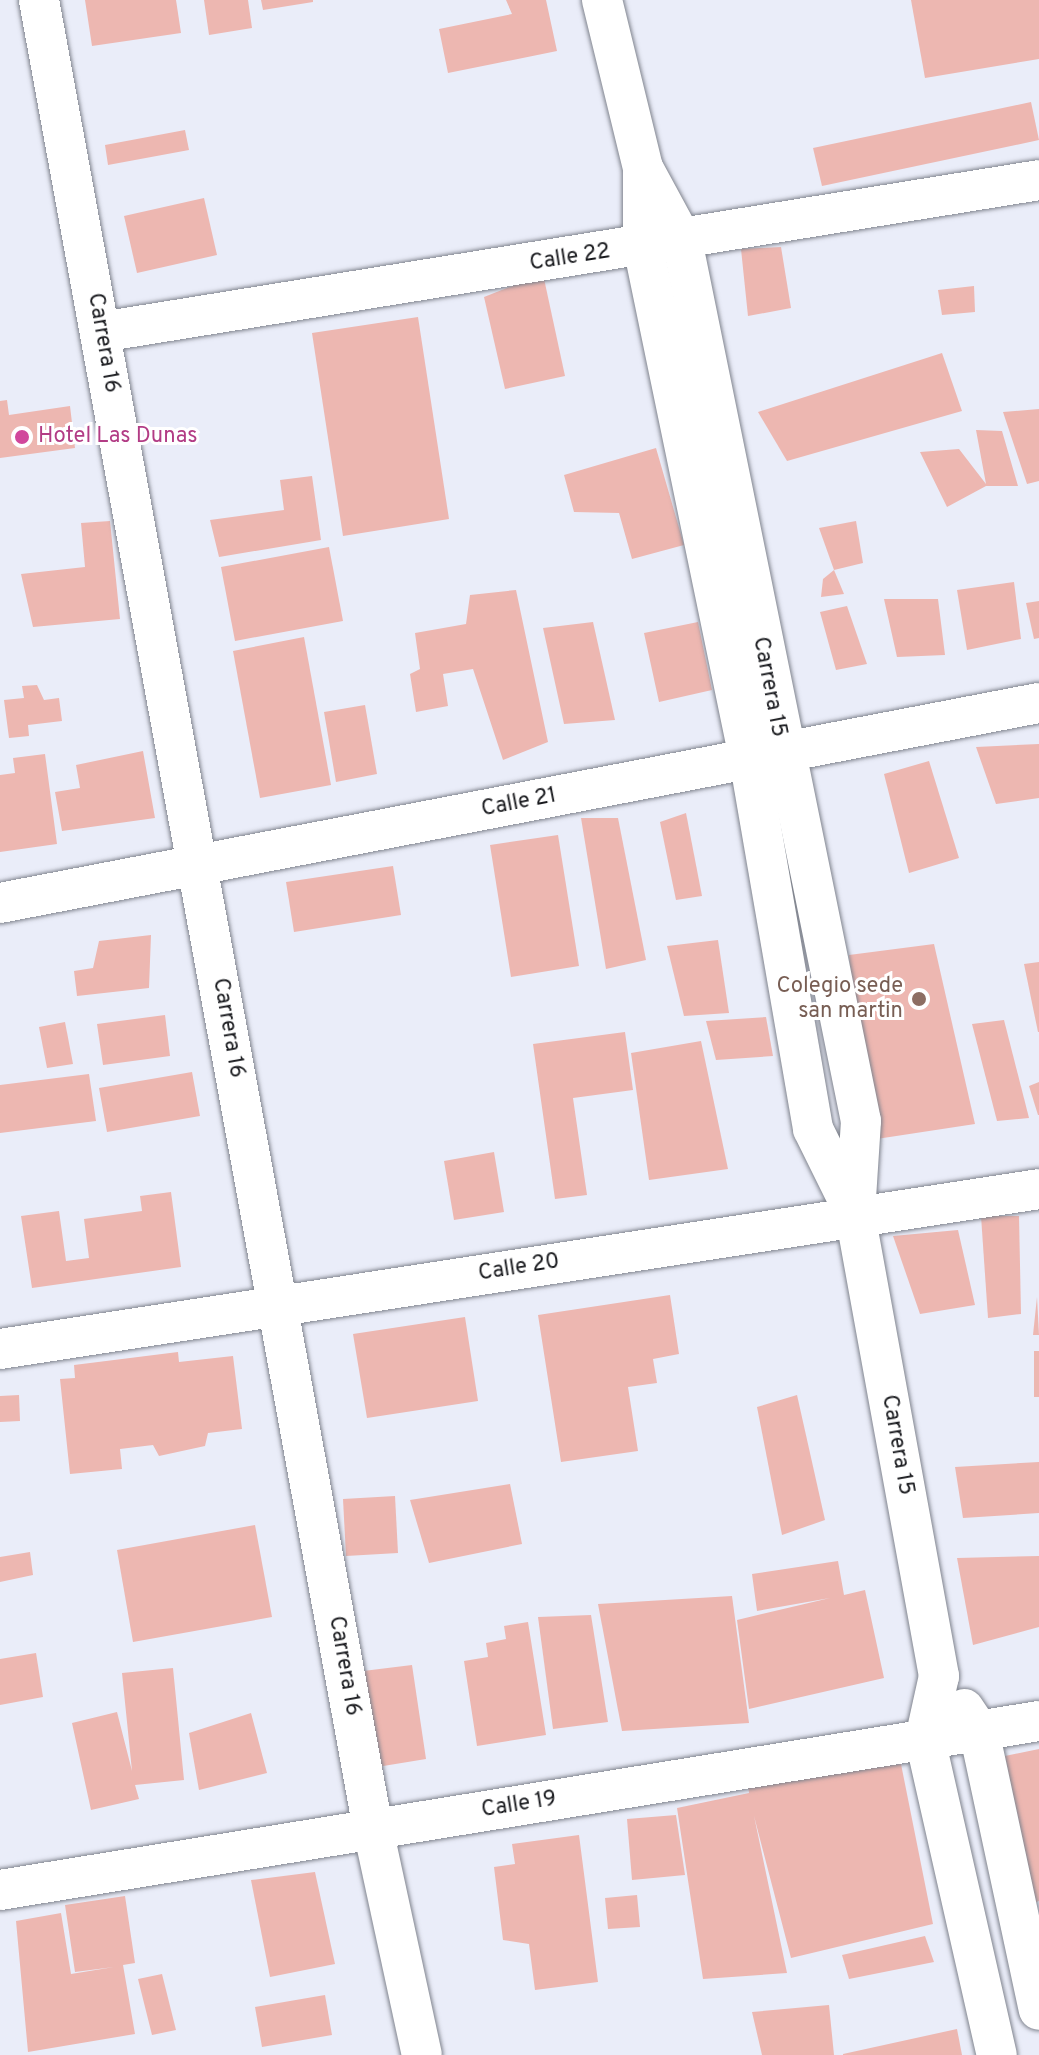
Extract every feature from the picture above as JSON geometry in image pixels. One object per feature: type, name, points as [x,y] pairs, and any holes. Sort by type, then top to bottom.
[{"type":"street","name":"Carrera 16","points":[[39,0],[373,1829],[422,2055]]},
{"type":"street","name":"Carrera 15","points":[[602,0],[643,168],[643,246],[765,754]]},
{"type":"street","name":"Carrera 15","points":[[643,168],[682,240],[765,754],[813,1129],[855,1214],[939,1676],[925,1739],[997,2055]]},
{"type":"street","name":"Calle 22","points":[[101,332],[1039,180]]},
{"type":"street","name":"Calle 21","points":[[0,903],[1039,703]]},
{"type":"street","name":"Calle 20","points":[[0,1349],[855,1214],[1039,1189]]},
{"type":"street","name":"Carrera 15","points":[[939,1676],[979,1731],[1039,2010]]},
{"type":"street","name":"Calle 19","points":[[0,1890],[1039,1721]]},
{"type":"building","points":[[85,0],[176,0],[181,33],[92,46]]},
{"type":"building","points":[[204,0],[248,0],[252,28],[209,35]]},
{"type":"building","points":[[261,0],[313,0],[313,2],[263,10]]},
{"type":"building","points":[[506,0],[546,0],[557,51],[448,73],[439,29],[512,14]]},
{"type":"building","points":[[911,0],[1039,0],[1039,59],[925,78]]},
{"type":"building","points":[[1031,102],[1039,140],[822,186],[813,148]]},
{"type":"building","points":[[185,130],[189,150],[108,165],[105,145]]},
{"type":"building","points":[[204,198],[217,255],[137,273],[124,216]]},
{"type":"building","points":[[781,247],[791,308],[748,316],[741,249]]},
{"type":"building","points":[[543,274],[565,376],[505,389],[484,297]]},
{"type":"building","points":[[974,286],[975,312],[942,315],[938,290]]},
{"type":"building","points":[[418,317],[449,519],[343,536],[312,333]]},
{"type":"building","points":[[942,353],[962,411],[787,461],[758,412]]},
{"type":"building","points":[[7,400],[9,415],[70,406],[75,448],[0,458],[0,401]]},
{"type":"building","points":[[1039,409],[1039,481],[1027,484],[1003,412]]},
{"type":"building","points":[[976,430],[1002,431],[1018,486],[986,486],[947,507],[920,452],[959,449],[986,484]]},
{"type":"building","points":[[656,448],[684,545],[632,559],[619,513],[574,512],[564,475]]},
{"type":"building","points":[[312,476],[321,540],[219,557],[210,520],[284,510],[280,480]]},
{"type":"building","points":[[110,521],[120,619],[33,627],[21,574],[85,567],[81,523]]},
{"type":"building","points":[[856,521],[863,563],[834,570],[819,528]]},
{"type":"building","points":[[329,547],[343,621],[235,641],[221,567]]},
{"type":"building","points":[[834,570],[844,594],[821,597],[823,579]]},
{"type":"building","points":[[1014,582],[1021,639],[967,650],[957,590]]},
{"type":"building","points":[[516,590],[548,742],[503,760],[473,669],[443,674],[448,706],[416,712],[410,674],[420,669],[415,633],[466,624],[470,595]]},
{"type":"building","points":[[884,599],[938,599],[945,655],[897,657]]},
{"type":"building","points":[[1039,601],[1039,638],[1034,639],[1026,603]]},
{"type":"building","points":[[847,606],[867,664],[836,670],[820,612]]},
{"type":"building","points":[[593,622],[615,720],[564,724],[543,628]]},
{"type":"building","points":[[698,622],[712,690],[659,702],[644,633]]},
{"type":"building","points":[[304,637],[331,785],[260,798],[233,651]]},
{"type":"building","points":[[37,685],[44,700],[59,698],[62,721],[28,725],[29,736],[9,738],[4,700],[24,698],[22,686]]},
{"type":"building","points":[[365,705],[377,774],[336,782],[324,712]]},
{"type":"building","points":[[1039,744],[1039,798],[996,804],[976,747]]},
{"type":"building","points":[[143,751],[155,818],[62,831],[55,792],[80,788],[76,765]]},
{"type":"building","points":[[45,754],[57,844],[0,852],[0,775],[15,773],[13,758]]},
{"type":"building","points":[[929,761],[959,858],[909,873],[884,774]]},
{"type":"building","points":[[686,813],[702,896],[676,900],[660,822]]},
{"type":"building","points":[[581,818],[618,818],[646,960],[606,969]]},
{"type":"building","points":[[558,835],[579,966],[511,977],[490,845]]},
{"type":"building","points":[[393,866],[401,915],[294,932],[286,882]]},
{"type":"building","points":[[151,935],[149,988],[77,996],[74,971],[93,968],[99,941]]},
{"type":"building","points":[[718,940],[729,1013],[684,1016],[667,946]]},
{"type":"building","points":[[934,944],[975,1124],[870,1140],[849,955]]},
{"type":"building","points":[[1039,962],[1039,1032],[1038,1032],[1024,964]]},
{"type":"building","points":[[165,1015],[170,1056],[103,1065],[97,1024]]},
{"type":"building","points":[[766,1017],[773,1056],[716,1060],[706,1021]]},
{"type":"building","points":[[1004,1020],[1029,1118],[997,1121],[972,1024]]},
{"type":"building","points":[[65,1022],[73,1064],[47,1068],[39,1027]]},
{"type":"building","points":[[625,1032],[633,1090],[573,1098],[587,1195],[555,1199],[533,1044]]},
{"type":"building","points":[[701,1041],[728,1169],[649,1180],[631,1053]]},
{"type":"building","points":[[192,1072],[200,1116],[107,1132],[99,1088]]},
{"type":"building","points":[[89,1074],[96,1121],[0,1133],[0,1085]]},
{"type":"building","points":[[1039,1082],[1039,1115],[1038,1115],[1029,1086]]},
{"type":"building","points":[[494,1152],[504,1212],[454,1220],[444,1161]]},
{"type":"building","points":[[171,1192],[181,1267],[32,1288],[21,1216],[59,1211],[66,1261],[89,1258],[84,1219],[142,1211],[140,1196]]},
{"type":"building","points":[[981,1216],[1019,1216],[1021,1314],[988,1318]]},
{"type":"building","points":[[958,1230],[975,1305],[920,1314],[893,1236]]},
{"type":"building","points":[[670,1295],[679,1354],[653,1359],[657,1383],[628,1387],[638,1451],[561,1462],[538,1315]]},
{"type":"building","points":[[1037,1297],[1039,1335],[1033,1335]]},
{"type":"building","points":[[465,1317],[478,1401],[367,1418],[353,1334]]},
{"type":"building","points":[[1034,1351],[1039,1351],[1039,1397],[1034,1397]]},
{"type":"building","points":[[178,1352],[179,1362],[233,1356],[242,1429],[208,1433],[205,1446],[159,1456],[153,1445],[120,1449],[122,1469],[70,1474],[60,1379],[75,1378],[74,1365]]},
{"type":"building","points":[[19,1395],[20,1421],[0,1422],[0,1396]]},
{"type":"building","points":[[797,1395],[825,1520],[782,1535],[757,1407]]},
{"type":"building","points":[[1039,1462],[1039,1513],[963,1518],[955,1467]]},
{"type":"building","points":[[510,1484],[522,1544],[429,1563],[410,1500]]},
{"type":"building","points":[[395,1496],[398,1553],[346,1556],[343,1499]]},
{"type":"building","points":[[255,1525],[272,1617],[133,1642],[117,1550]]},
{"type":"building","points":[[30,1552],[33,1575],[0,1582],[0,1557]]},
{"type":"building","points":[[1039,1556],[1039,1627],[973,1645],[957,1558]]},
{"type":"building","points":[[838,1561],[844,1595],[865,1590],[884,1678],[749,1709],[737,1620],[830,1598],[757,1611],[752,1574]]},
{"type":"building","points":[[732,1596],[749,1723],[622,1731],[598,1604]]},
{"type":"building","points":[[591,1615],[608,1722],[553,1729],[538,1617]]},
{"type":"building","points":[[528,1622],[546,1735],[477,1746],[464,1661],[488,1657],[486,1643],[506,1639],[504,1626]]},
{"type":"building","points":[[36,1653],[43,1697],[0,1705],[0,1659]]},
{"type":"building","points":[[412,1665],[426,1759],[371,1768],[355,1672]]},
{"type":"building","points":[[173,1668],[184,1780],[135,1785],[139,1799],[91,1810],[72,1723],[117,1712],[132,1771],[122,1673]]},
{"type":"building","points":[[251,1713],[267,1773],[199,1790],[189,1733]]},
{"type":"building","points":[[1039,1749],[1039,1901],[1036,1902],[1005,1756]]},
{"type":"building","points":[[901,1764],[933,1924],[791,1958],[754,1816],[787,1973],[703,1979],[677,1808],[749,1793],[748,1785]]},
{"type":"building","points":[[676,1815],[685,1875],[632,1880],[627,1819]]},
{"type":"building","points":[[579,1835],[598,1982],[535,1990],[529,1944],[503,1940],[494,1867],[515,1864],[512,1844]]},
{"type":"building","points":[[315,1872],[335,1964],[270,1977],[251,1880]]},
{"type":"building","points":[[637,1895],[640,1927],[608,1929],[605,1898]]},
{"type":"building","points":[[125,1896],[135,1963],[123,1965],[135,2034],[28,2052],[16,1921],[61,1913],[71,1974],[114,1967],[75,1972],[65,1905]]},
{"type":"building","points":[[925,1936],[934,1962],[849,1979],[842,1955]]},
{"type":"building","points":[[162,1974],[176,2030],[152,2035],[138,1979]]},
{"type":"building","points":[[325,1995],[332,2035],[262,2047],[255,2007]]},
{"type":"building","points":[[829,2005],[834,2055],[762,2055],[752,2012]]},
{"type":"building","points":[[957,2029],[962,2055],[843,2055],[843,2054]]},
{"type":"place","name":"Hotel Las Dunas","points":[[22,437]]},
{"type":"place","name":"Colegio sede san martin","points":[[919,999]]}]
